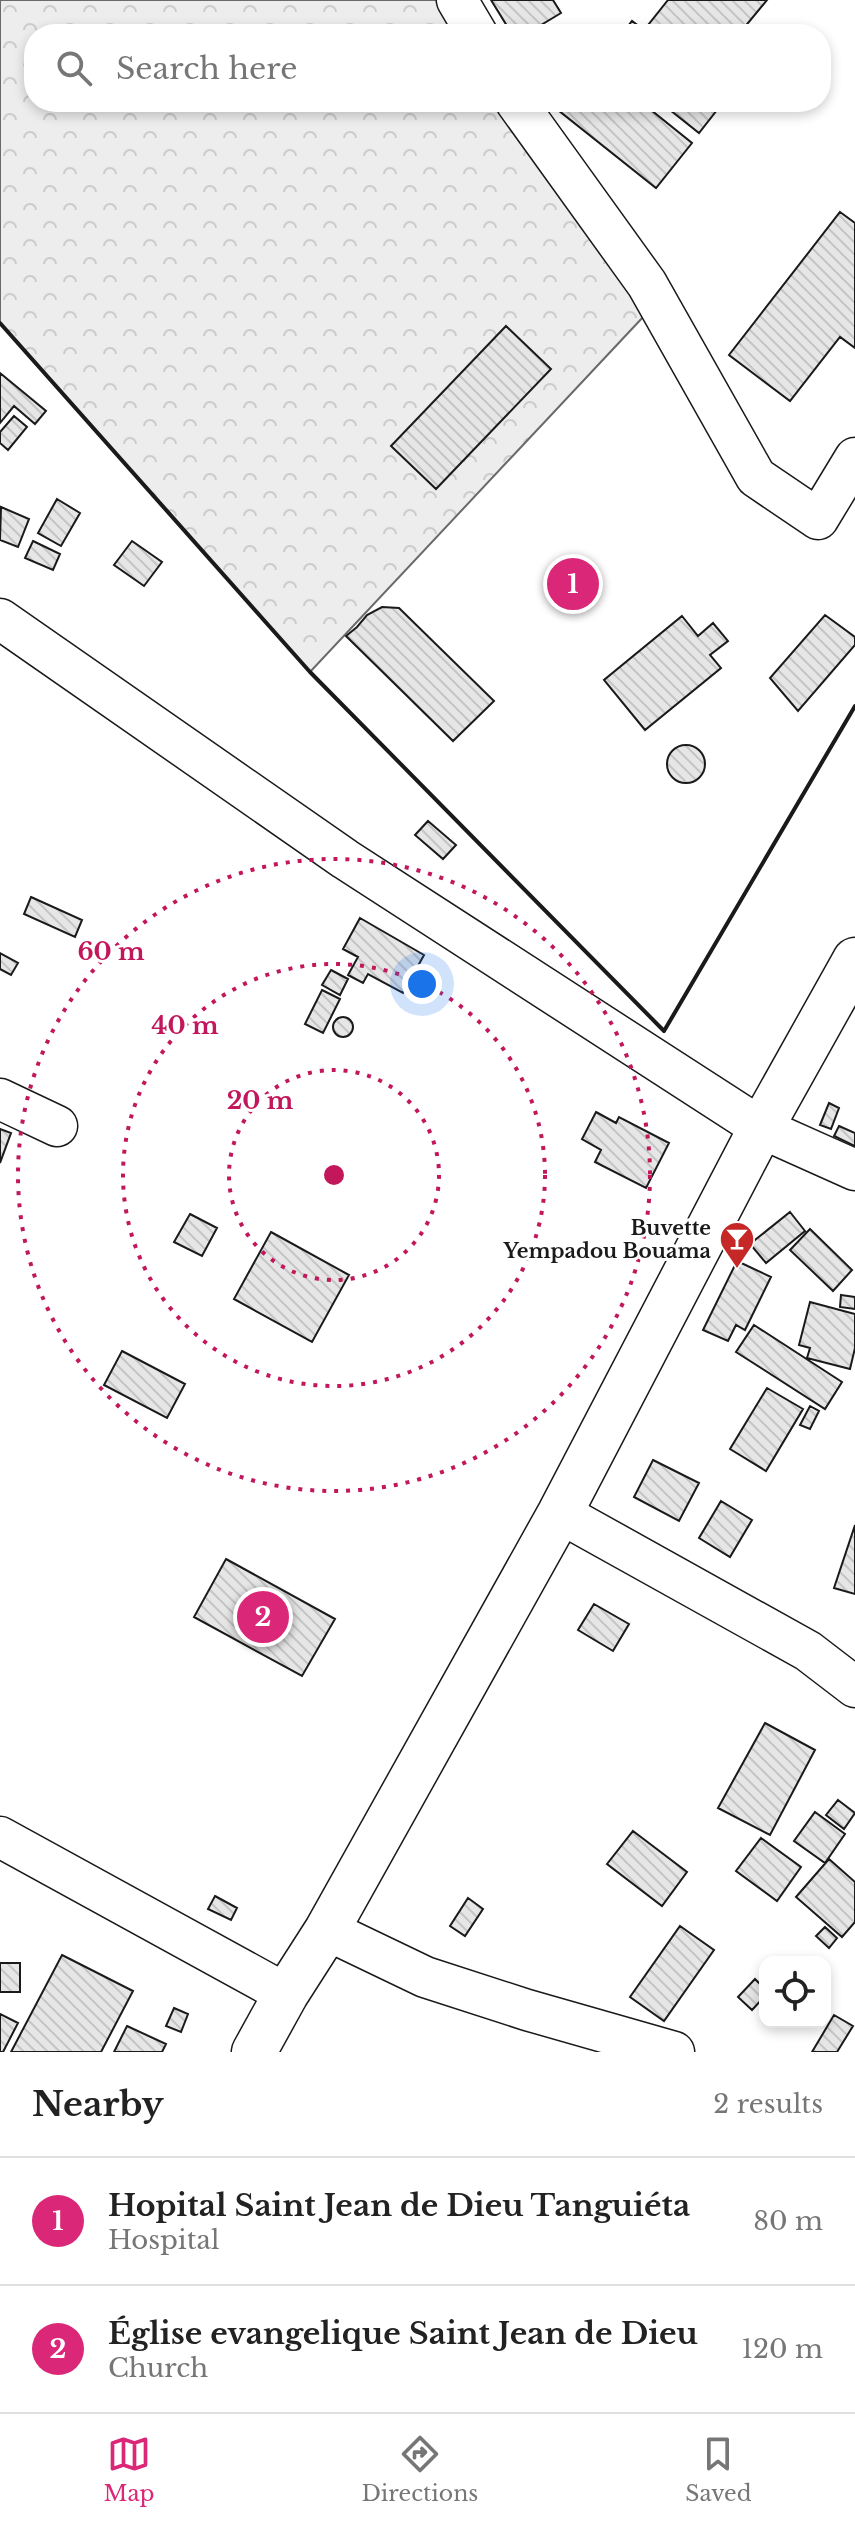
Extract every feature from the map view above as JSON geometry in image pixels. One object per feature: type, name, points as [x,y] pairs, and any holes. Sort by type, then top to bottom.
[{"type":"main road","points":[[254,2052],[327,1930],[560,1513],[761,1128],[855,960]]},
{"type":"street","points":[[457,0],[471,24]]},
{"type":"street","points":[[523,112],[647,284],[756,477],[818,519],[855,458]]},
{"type":"street","points":[[0,619],[345,859],[761,1128],[855,1170]]},
{"type":"street","points":[[0,1099],[57,1126]]},
{"type":"street","points":[[560,1513],[808,1651],[855,1687]]},
{"type":"street","points":[[0,1837],[286,1994]]},
{"type":"street","points":[[327,1930],[425,1977],[674,2052]]},
{"type":"green space","points":[[0,0],[457,0],[471,24],[24,24],[24,112],[523,112],[644,316],[310,672],[0,323]]},
{"type":"building","points":[[491,0],[553,0],[561,13],[543,24],[506,24]]},
{"type":"building","points":[[668,0],[767,0],[747,24],[649,24]]},
{"type":"building","points":[[561,112],[653,112],[692,143],[656,188]]},
{"type":"building","points":[[673,112],[715,112],[699,133]]},
{"type":"building","points":[[840,212],[855,223],[855,348],[840,337],[790,401],[729,355]]},
{"type":"building","points":[[506,326],[551,369],[436,489],[391,446]]},
{"type":"building","points":[[0,373],[46,411],[35,424],[14,406],[0,423]]},
{"type":"building","points":[[14,416],[27,427],[8,450],[0,443],[0,432]]},
{"type":"building","points":[[57,499],[80,513],[61,546],[38,533]]},
{"type":"building","points":[[1,507],[29,519],[18,547],[0,540]]},
{"type":"building","points":[[33,541],[60,554],[53,570],[25,558]]},
{"type":"building","points":[[132,541],[162,562],[144,586],[114,565]]},
{"type":"building","points":[[382,607],[399,608],[494,701],[453,741],[346,636],[367,615]]},
{"type":"building","points":[[825,615],[855,637],[855,645],[798,711],[770,678]]},
{"type":"building","points":[[682,616],[698,636],[713,623],[728,641],[710,655],[721,668],[645,730],[604,680]]},
{"type":"building","points":[[686,745],[699,751],[705,764],[699,777],[686,783],[673,777],[667,764],[673,751]]},
{"type":"building","points":[[428,821],[456,845],[443,859],[415,835]]},
{"type":"building","points":[[31,897],[82,920],[75,937],[24,914]]},
{"type":"building","points":[[360,918],[424,955],[403,993],[368,974],[363,983],[348,975],[358,957],[343,949]]},
{"type":"building","points":[[0,953],[18,963],[11,975],[0,969]]},
{"type":"building","points":[[331,970],[348,979],[340,995],[322,985]]},
{"type":"building","points":[[322,990],[340,999],[323,1033],[305,1024]]},
{"type":"building","points":[[343,1017],[350,1020],[353,1027],[350,1034],[343,1037],[336,1034],[333,1027],[336,1020]]},
{"type":"building","points":[[829,1103],[839,1108],[831,1129],[820,1125]]},
{"type":"building","points":[[596,1112],[616,1123],[619,1117],[669,1143],[646,1188],[595,1162],[601,1150],[582,1139]]},
{"type":"building","points":[[839,1126],[855,1133],[855,1146],[834,1136]]},
{"type":"building","points":[[0,1129],[11,1133],[0,1163]]},
{"type":"building","points":[[790,1212],[805,1231],[766,1263],[750,1244]]},
{"type":"building","points":[[190,1214],[217,1228],[202,1256],[174,1242]]},
{"type":"building","points":[[810,1229],[852,1270],[833,1291],[790,1250]]},
{"type":"building","points":[[271,1232],[349,1275],[312,1342],[234,1299]]},
{"type":"building","points":[[737,1261],[771,1277],[745,1330],[736,1325],[728,1341],[703,1330]]},
{"type":"building","points":[[841,1295],[855,1297],[855,1309],[840,1307]]},
{"type":"building","points":[[810,1302],[855,1314],[855,1348],[850,1369],[807,1358],[810,1348],[799,1345]]},
{"type":"building","points":[[754,1325],[842,1382],[825,1409],[736,1352]]},
{"type":"building","points":[[122,1351],[185,1384],[167,1418],[104,1385]]},
{"type":"building","points":[[767,1388],[803,1409],[766,1471],[730,1449]]},
{"type":"building","points":[[810,1406],[819,1411],[810,1429],[800,1425]]},
{"type":"building","points":[[653,1460],[699,1483],[679,1521],[634,1497]]},
{"type":"building","points":[[721,1501],[752,1520],[730,1557],[699,1538]]},
{"type":"building","points":[[855,1525],[855,1594],[834,1588]]},
{"type":"building","points":[[226,1559],[335,1619],[302,1676],[194,1617]]},
{"type":"building","points":[[594,1604],[629,1624],[613,1651],[578,1630]]},
{"type":"building","points":[[765,1723],[815,1750],[770,1835],[718,1808]]},
{"type":"building","points":[[838,1800],[855,1813],[844,1829],[826,1815]]},
{"type":"building","points":[[815,1812],[845,1834],[825,1863],[794,1841]]},
{"type":"building","points":[[633,1831],[687,1872],[662,1906],[607,1864]]},
{"type":"building","points":[[761,1838],[801,1867],[777,1901],[736,1871]]},
{"type":"building","points":[[829,1859],[855,1882],[855,1922],[842,1937],[796,1897]]},
{"type":"building","points":[[215,1896],[237,1908],[231,1920],[208,1909]]},
{"type":"building","points":[[468,1898],[483,1909],[465,1936],[450,1926]]},
{"type":"building","points":[[680,1926],[714,1950],[664,2021],[630,1997]]},
{"type":"building","points":[[825,1927],[837,1938],[829,1948],[816,1936]]},
{"type":"building","points":[[62,1955],[133,1991],[101,2052],[11,2052]]},
{"type":"building","points":[[0,1963],[20,1963],[20,1992],[0,1992]]},
{"type":"building","points":[[755,1979],[759,1983],[759,2002],[752,2010],[738,1997]]},
{"type":"building","points":[[174,2008],[188,2014],[181,2032],[166,2026]]},
{"type":"building","points":[[0,2014],[18,2023],[3,2052],[0,2052]]},
{"type":"building","points":[[834,2015],[853,2026],[837,2052],[812,2052],[826,2028],[831,2028]]},
{"type":"building","points":[[127,2026],[166,2044],[162,2052],[114,2052]]},
{"type":"wall","points":[[0,323],[310,672],[664,1031],[855,706]]},
{"type":"place","name":"Hopital Saint Jean de Dieu Tanguiéta","points":[[573,584]]},
{"type":"place","name":"Buvette Yempadou Bouama","points":[[737,1270]]},
{"type":"place","name":"Église evangelique Saint Jean de Dieu","points":[[263,1617]]}]
